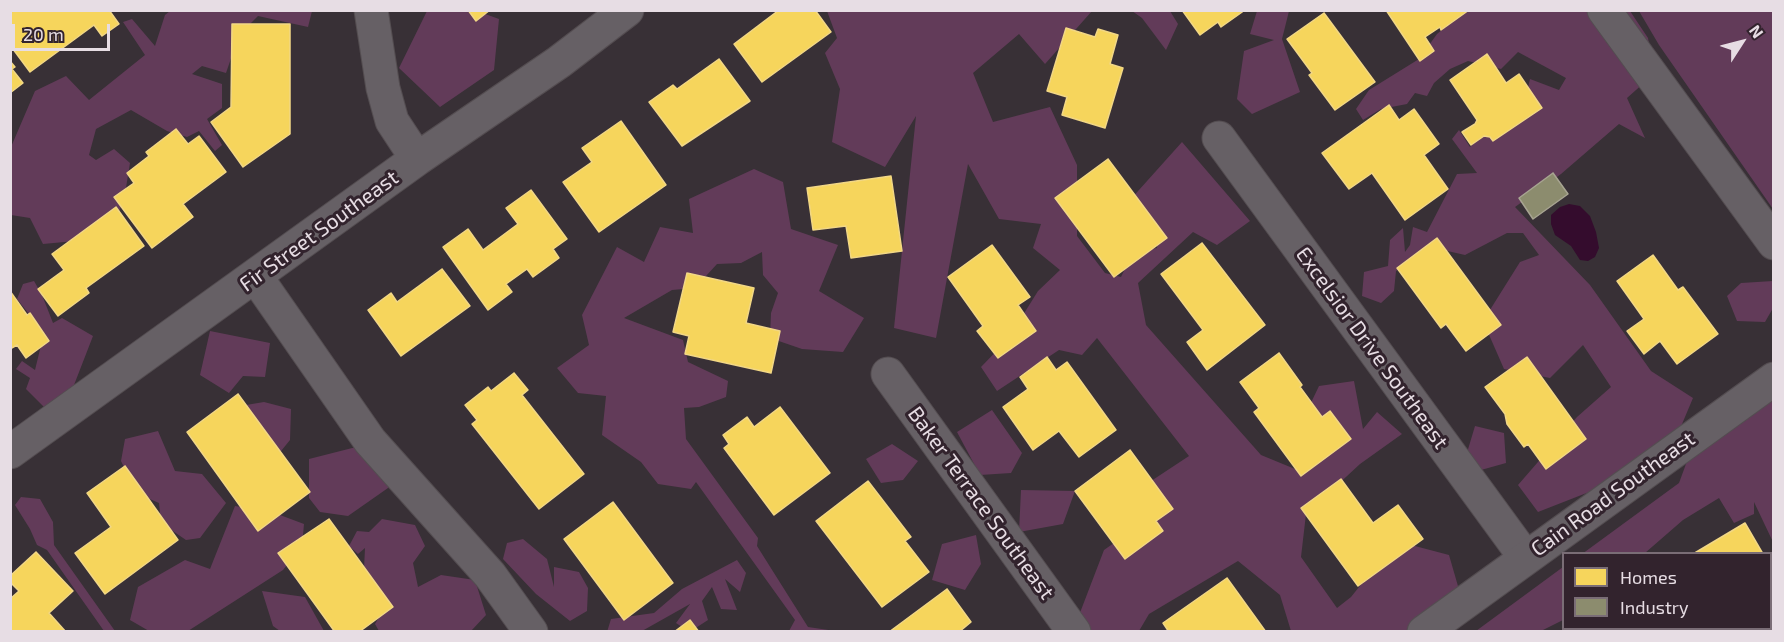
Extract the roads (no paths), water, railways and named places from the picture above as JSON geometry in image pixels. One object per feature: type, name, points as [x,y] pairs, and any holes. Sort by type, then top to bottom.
[{"type":"street","points":[[371,10],[383,88],[392,122],[417,159]]},
{"type":"street","name":"Fir Street Southeast","points":[[10,452],[417,159],[559,62],[627,10]]},
{"type":"street","points":[[1604,10],[1773,243]]},
{"type":"street","name":"Excelsior Drive Southeast","points":[[1219,138],[1525,557]]},
{"type":"street","points":[[256,277],[370,441],[490,575],[531,632]]},
{"type":"street","name":"Baker Terrace Southeast","points":[[888,374],[1074,632]]},
{"type":"street","name":"Cain Road Southeast","points":[[1424,632],[1773,379]]}]
